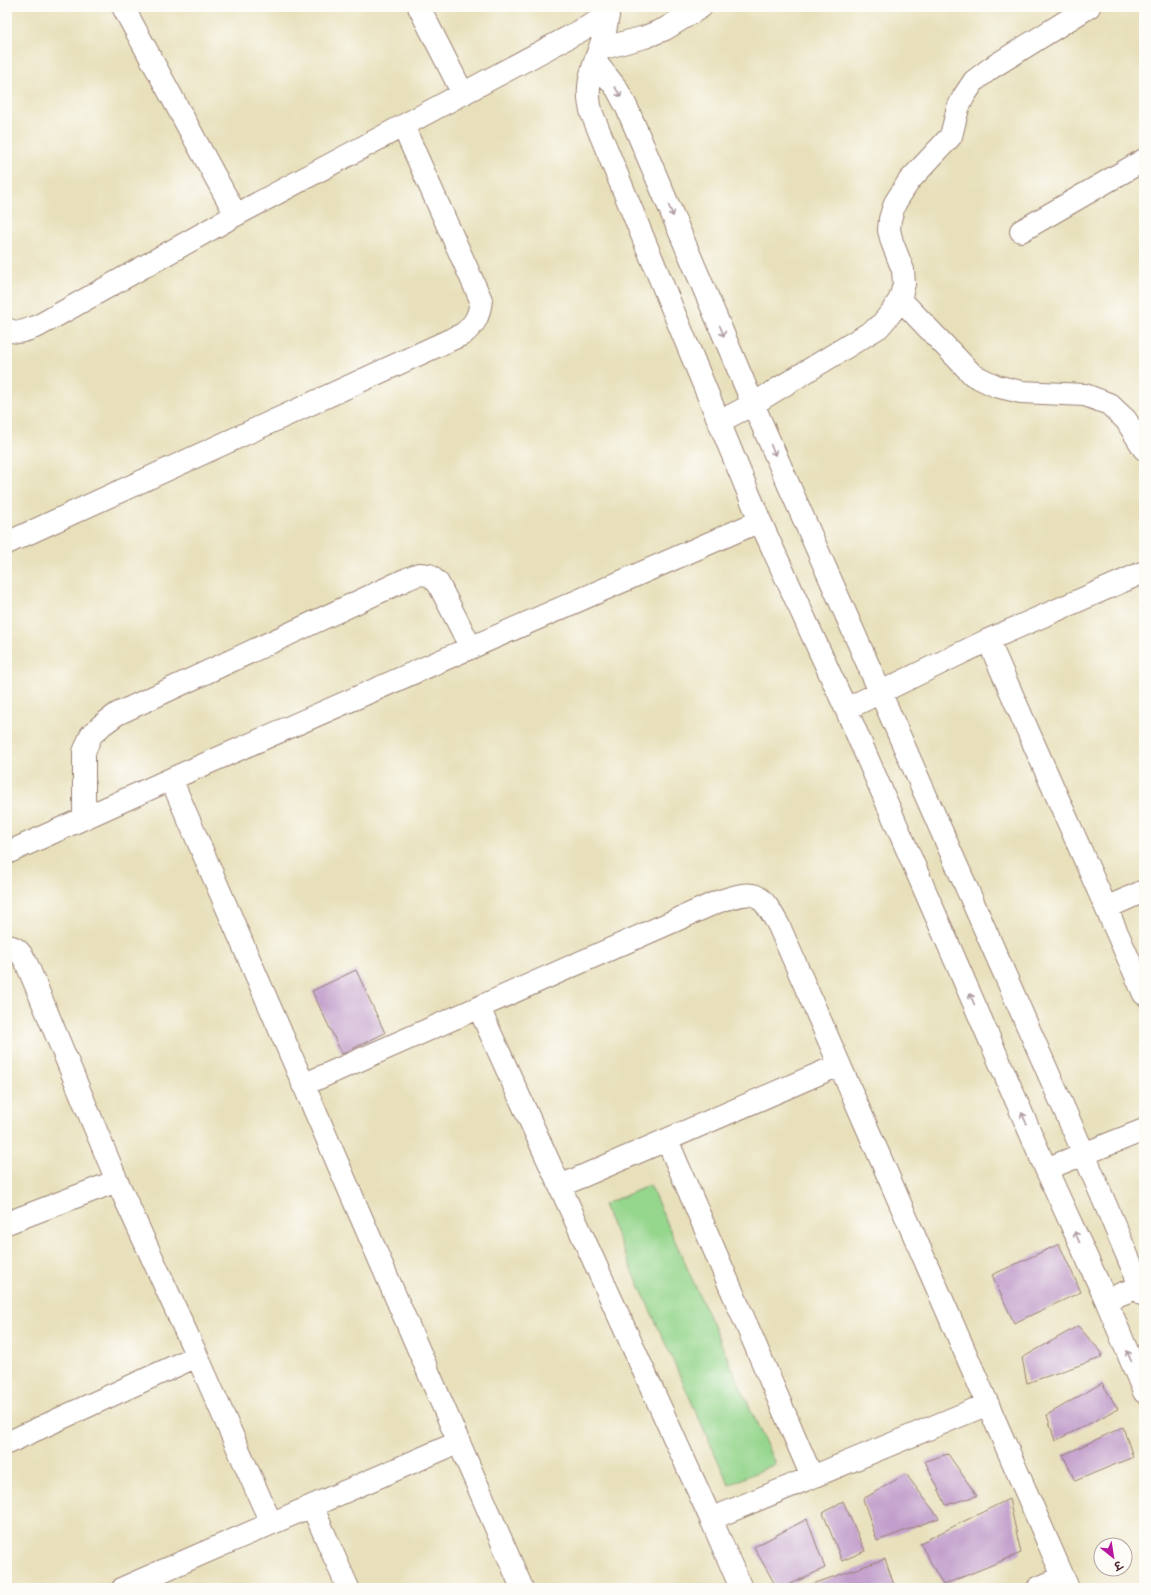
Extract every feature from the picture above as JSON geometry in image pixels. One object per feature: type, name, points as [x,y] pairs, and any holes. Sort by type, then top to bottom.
[{"type":"street","points":[[123,7],[236,215]]},
{"type":"street","points":[[419,7],[463,94]]},
{"type":"street","points":[[597,55],[665,29],[701,7]]},
{"type":"street","points":[[719,422],[753,404],[879,327],[900,299],[904,284],[902,270],[889,230],[894,203],[900,193],[951,136],[958,108],[974,81],[991,68],[1089,7]]},
{"type":"street","points":[[7,329],[12,332],[22,332],[38,326],[236,215],[463,94],[608,11]]},
{"type":"street","points":[[608,11],[607,25],[588,85],[589,103],[592,114],[760,521],[846,709],[1046,1169],[1106,1300],[1144,1392]]},
{"type":"street","points":[[597,55],[627,108],[753,404],[1143,1289],[1106,1300]]},
{"type":"street","points":[[7,543],[463,334],[472,327],[479,314],[481,300],[403,126]]},
{"type":"street","points":[[1021,231],[1144,160]]},
{"type":"street","points":[[900,299],[973,375],[996,386],[1021,392],[1085,395],[1109,404],[1126,420],[1144,449]]},
{"type":"street","points":[[7,853],[170,779],[760,521]]},
{"type":"street","points":[[846,709],[988,640],[1144,572]]},
{"type":"street","points":[[84,818],[84,752],[91,735],[102,725],[117,714],[407,579],[419,574],[428,575],[438,583],[471,648]]},
{"type":"street","points":[[988,640],[1144,994]]},
{"type":"street","points":[[170,779],[522,1588]]},
{"type":"street","points":[[1106,908],[1144,891]]},
{"type":"street","points":[[303,1085],[717,902],[736,896],[759,896],[768,905],[779,926],[1065,1582],[1038,1588]]},
{"type":"street","points":[[7,946],[12,946],[20,952],[26,962],[117,1181],[271,1523]]},
{"type":"street","points":[[479,1008],[741,1588]]},
{"type":"street","points":[[560,1186],[839,1065]]},
{"type":"street","points":[[1046,1169],[1144,1130]]},
{"type":"street","points":[[667,1140],[812,1477]]},
{"type":"street","points":[[7,1223],[117,1181]]},
{"type":"street","points":[[7,1443],[197,1356]]},
{"type":"street","points":[[711,1519],[988,1404]]},
{"type":"street","points":[[123,1588],[459,1442]]},
{"type":"street","points":[[312,1506],[348,1588]]},
{"type":"green space","points":[[650,1185],[775,1464],[729,1485],[603,1205]]},
{"type":"building","points":[[356,970],[385,1033],[342,1054],[312,991]]},
{"type":"building","points":[[1059,1244],[1081,1292],[1014,1323],[992,1275]]},
{"type":"building","points":[[1078,1326],[1102,1353],[1101,1358],[1027,1383],[1022,1358]]},
{"type":"building","points":[[1102,1383],[1118,1409],[1055,1441],[1047,1415]]},
{"type":"building","points":[[1123,1427],[1133,1457],[1075,1481],[1063,1455]]},
{"type":"building","points":[[948,1454],[977,1496],[946,1505],[925,1461]]},
{"type":"building","points":[[906,1474],[939,1518],[877,1541],[863,1499]]},
{"type":"building","points":[[1009,1499],[1021,1553],[943,1585],[920,1543]]},
{"type":"building","points":[[843,1501],[865,1551],[842,1561],[823,1513]]},
{"type":"building","points":[[807,1519],[825,1568],[782,1588],[777,1588],[754,1547]]},
{"type":"building","points":[[885,1559],[895,1588],[801,1588]]}]
